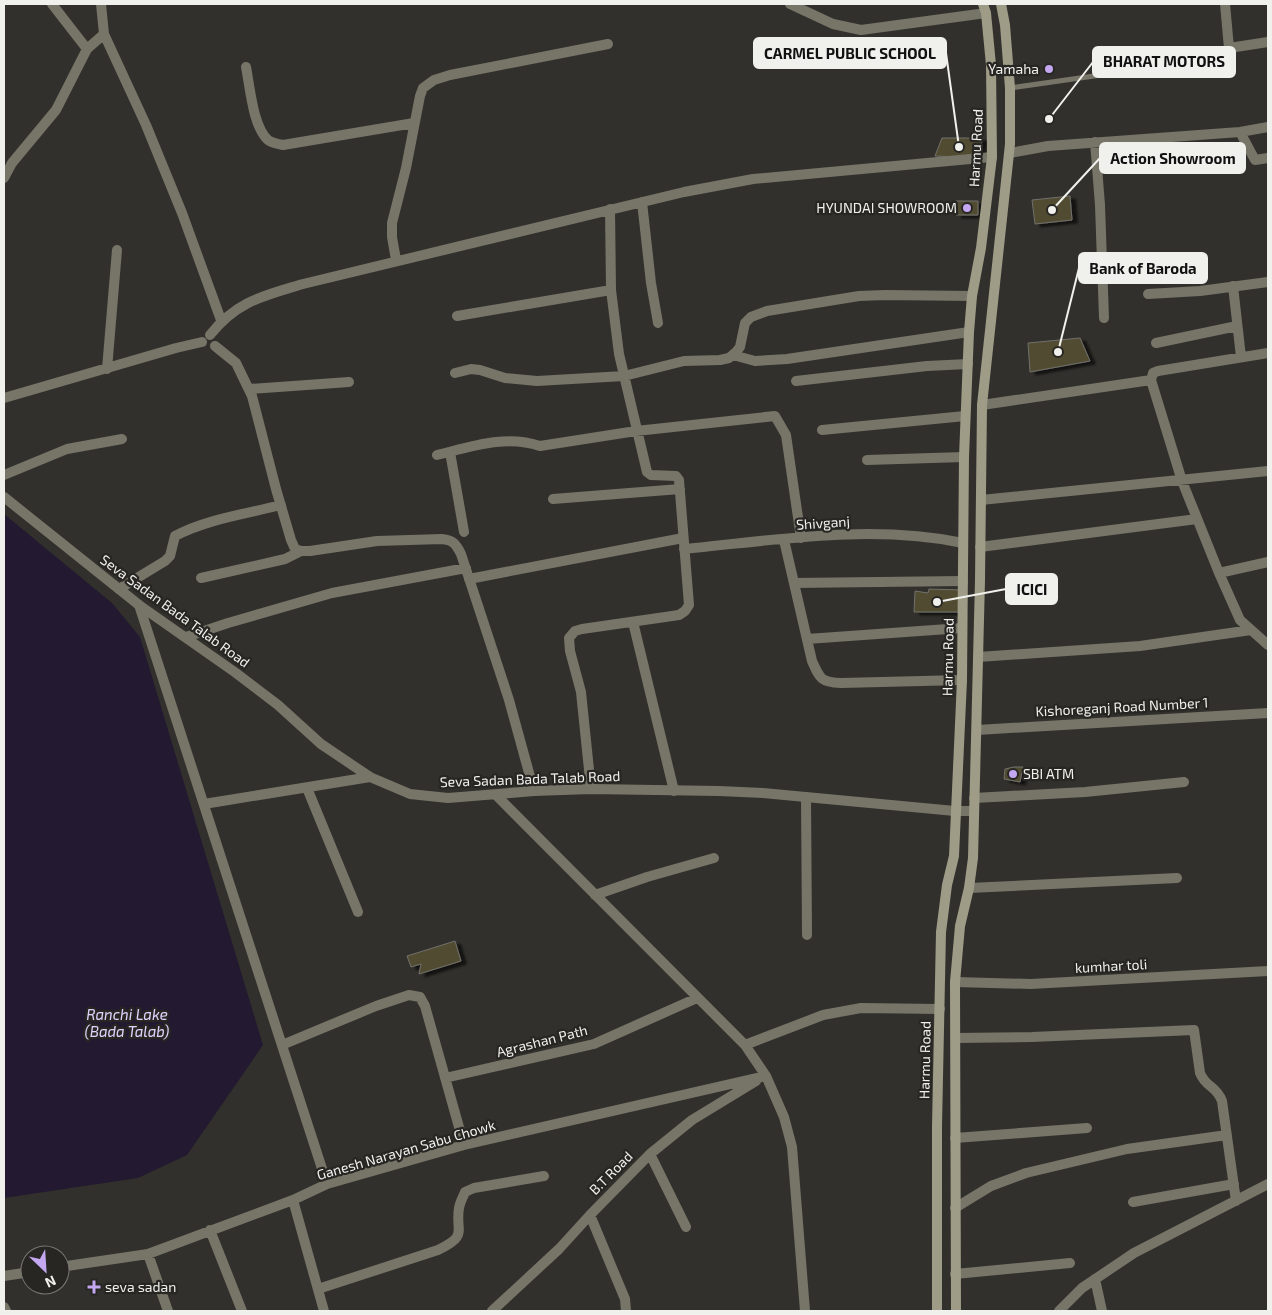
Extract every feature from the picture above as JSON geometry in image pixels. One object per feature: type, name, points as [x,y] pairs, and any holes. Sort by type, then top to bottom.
[{"type":"main road","points":[[956,1311],[956,982],[960,926],[969,888],[973,858],[982,405],[1010,153],[1010,88],[1005,25],[1001,4]]},
{"type":"main road","name":"Harmu Road","points":[[937,1311],[937,1126],[941,932],[947,885],[954,856],[962,680],[965,416],[972,296],[981,248],[992,157],[991,65],[984,8]]},
{"type":"street","points":[[52,4],[87,49]]},
{"type":"street","points":[[101,4],[104,34],[146,125],[182,213],[222,320]]},
{"type":"street","points":[[790,4],[832,24],[861,30],[984,8]]},
{"type":"street","points":[[1225,4],[1229,48],[1268,42]]},
{"type":"street","points":[[4,178],[12,163],[56,110],[87,49],[104,34]]},
{"type":"street","points":[[396,260],[392,237],[392,223],[423,88],[434,80],[450,74],[608,44]]},
{"type":"street","points":[[246,67],[257,122],[262,133],[270,142],[283,145],[414,123]]},
{"type":"street","points":[[1010,153],[1048,146],[1240,132],[1268,127]]},
{"type":"street","points":[[1240,132],[1255,160],[1268,158]]},
{"type":"street","points":[[1095,142],[1100,205],[1104,318]]},
{"type":"street","points":[[202,342],[205,336],[210,335],[222,320],[245,304],[270,294],[396,260],[684,192],[753,179],[992,157]]},
{"type":"street","points":[[642,202],[651,283],[658,323]]},
{"type":"street","points":[[591,789],[581,692],[570,651],[570,638],[575,631],[582,629],[669,618],[685,611],[689,605],[680,490],[676,476],[651,475],[647,472],[619,354],[611,290],[610,210]]},
{"type":"street","points":[[108,369],[117,250]]},
{"type":"street","points":[[1148,294],[1268,282]]},
{"type":"street","points":[[1233,286],[1241,357]]},
{"type":"street","points":[[457,316],[611,290]]},
{"type":"street","points":[[455,373],[471,369],[491,372],[505,378],[536,381],[624,376],[684,361],[720,360],[733,355],[740,346],[745,323],[751,317],[767,311],[859,296],[885,294],[972,296]]},
{"type":"street","points":[[1156,344],[1237,326]]},
{"type":"street","points":[[733,355],[754,361],[787,359],[970,332]]},
{"type":"street","points":[[210,335],[216,340],[215,346]]},
{"type":"street","points":[[4,398],[202,342]]},
{"type":"street","points":[[202,342],[203,346],[207,349],[215,346]]},
{"type":"street","points":[[215,346],[236,363],[249,389],[291,540],[295,549],[301,551]]},
{"type":"street","points":[[1268,353],[1158,371],[1153,373],[1151,380],[1182,481],[1219,573],[1240,620],[1268,645]]},
{"type":"street","points":[[796,382],[927,366],[968,364]]},
{"type":"street","points":[[982,405],[1151,380]]},
{"type":"street","points":[[249,389],[349,382]]},
{"type":"street","points":[[437,455],[491,443],[517,440],[540,446],[636,431],[775,416],[786,435],[802,538]]},
{"type":"street","points":[[822,430],[965,416]]},
{"type":"street","points":[[4,475],[67,449],[122,439]]},
{"type":"street","points":[[450,452],[464,532]]},
{"type":"street","points":[[867,460],[964,457]]},
{"type":"street","points":[[981,500],[1268,471]]},
{"type":"street","points":[[553,499],[680,490]]},
{"type":"street","name":"Seva Sadan Bada Talab Road","points":[[4,497],[139,605],[278,705],[321,744],[370,777],[410,794],[448,798],[534,791],[591,789],[763,793],[955,811],[974,811]]},
{"type":"street","points":[[119,589],[170,556],[174,536],[203,524],[281,504]]},
{"type":"street","points":[[980,547],[1197,519]]},
{"type":"street","name":"Shivganj","points":[[684,550],[846,534],[914,535],[963,543]]},
{"type":"street","points":[[201,578],[285,559],[301,551],[376,541],[442,538],[452,540],[466,568],[509,700],[534,791]]},
{"type":"street","points":[[469,579],[683,538]]},
{"type":"street","points":[[784,540],[812,661],[819,677],[824,681],[841,683],[962,680]]},
{"type":"street","points":[[1219,573],[1268,562]]},
{"type":"street","points":[[186,637],[332,593],[466,568]]},
{"type":"street","points":[[794,583],[963,581]]},
{"type":"street","points":[[139,605],[327,1184]]},
{"type":"street","points":[[633,622],[674,791]]},
{"type":"street","points":[[807,639],[962,628]]},
{"type":"street","points":[[978,657],[1140,646],[1251,630]]},
{"type":"street","name":"Kishoreganj Road Number 1","points":[[977,730],[1268,712]]},
{"type":"street","points":[[204,804],[370,777]]},
{"type":"street","points":[[974,798],[1085,792],[1184,782]]},
{"type":"street","points":[[307,788],[358,912]]},
{"type":"street","points":[[496,795],[745,1045],[766,1076],[784,1117],[792,1147],[805,1311]]},
{"type":"street","points":[[806,797],[807,935]]},
{"type":"street","points":[[595,895],[714,858]]},
{"type":"street","points":[[969,888],[1177,878]]},
{"type":"street","name":"kumhar toli","points":[[956,982],[1031,984],[1268,971]]},
{"type":"street","points":[[282,1045],[376,1006],[409,995],[420,997],[425,1006],[464,1145]]},
{"type":"street","name":"Agrashan Path","points":[[445,1078],[594,1044],[697,998]]},
{"type":"street","points":[[745,1045],[823,1015],[861,1008],[940,1009]]},
{"type":"street","points":[[956,1038],[1032,1037],[1194,1030],[1200,1073],[1207,1084],[1215,1088],[1219,1093],[1222,1101],[1236,1201]]},
{"type":"street","name":"Ganesh Narayan Sabu Chowk","points":[[70,1266],[148,1254],[293,1200],[327,1184],[464,1145],[766,1076]]},
{"type":"street","name":"B.T Road","points":[[492,1311],[558,1250],[650,1154],[692,1120],[766,1076]]},
{"type":"street","points":[[955,1138],[1088,1128]]},
{"type":"street","points":[[955,1208],[991,1186],[1026,1174],[1127,1149],[1227,1136]]},
{"type":"street","points":[[650,1154],[686,1228]]},
{"type":"street","points":[[318,1289],[449,1245],[460,1231],[459,1208],[465,1192],[474,1188],[544,1176]]},
{"type":"street","points":[[1133,1202],[1234,1184]]},
{"type":"street","points":[[1059,1311],[1082,1288],[1134,1253],[1268,1184]]},
{"type":"street","points":[[293,1200],[324,1311]]},
{"type":"street","points":[[590,1215],[625,1299],[626,1311]]},
{"type":"street","points":[[210,1230],[242,1311]]},
{"type":"street","points":[[148,1254],[168,1311]]},
{"type":"street","points":[[955,1274],[1070,1263]]},
{"type":"street","points":[[4,1276],[20,1274]]},
{"type":"street","points":[[1095,1279],[1102,1311]]},
{"type":"street","points":[[4,1307],[6,1311]]},
{"type":"lane","points":[[1010,88],[1129,70]]},
{"type":"water","name":"Ranchi Lake (Bada Talab)","points":[[4,514],[112,603],[140,637],[263,1045],[187,1155],[138,1178],[4,1198]]},
{"type":"building","points":[[942,138],[983,138],[977,158],[935,156]]},
{"type":"building","points":[[1070,196],[1072,220],[1035,224],[1032,200]]},
{"type":"building","name":"HYUNDAI SHOWROOM","points":[[956,201],[978,201],[978,215],[956,215]]},
{"type":"building","points":[[1080,338],[1090,361],[1030,372],[1028,343]]},
{"type":"building","points":[[929,589],[961,590],[960,612],[914,612],[915,591],[928,593]]},
{"type":"building","name":"SBI ATM","points":[[1023,767],[1020,782],[1004,779],[1005,769]]},
{"type":"building","points":[[455,941],[461,961],[419,974],[421,964],[411,967],[407,956]]},
{"type":"place","name":"Yamaha","points":[[1049,69]]},
{"type":"place","name":"BHARAT MOTORS","points":[[1049,119]]},
{"type":"place","name":"CARMEL PUBLIC SCHOOL","points":[[959,147]]},
{"type":"place","name":"HYUNDAI SHOWROOM","points":[[967,208]]},
{"type":"place","name":"Action Showroom","points":[[1052,210]]},
{"type":"place","name":"Bank of Baroda","points":[[1058,352]]},
{"type":"place","name":"ICICI","points":[[937,602]]},
{"type":"place","name":"SBI ATM","points":[[1013,774]]},
{"type":"place","name":"seva sadan","points":[[94,1287]]}]
